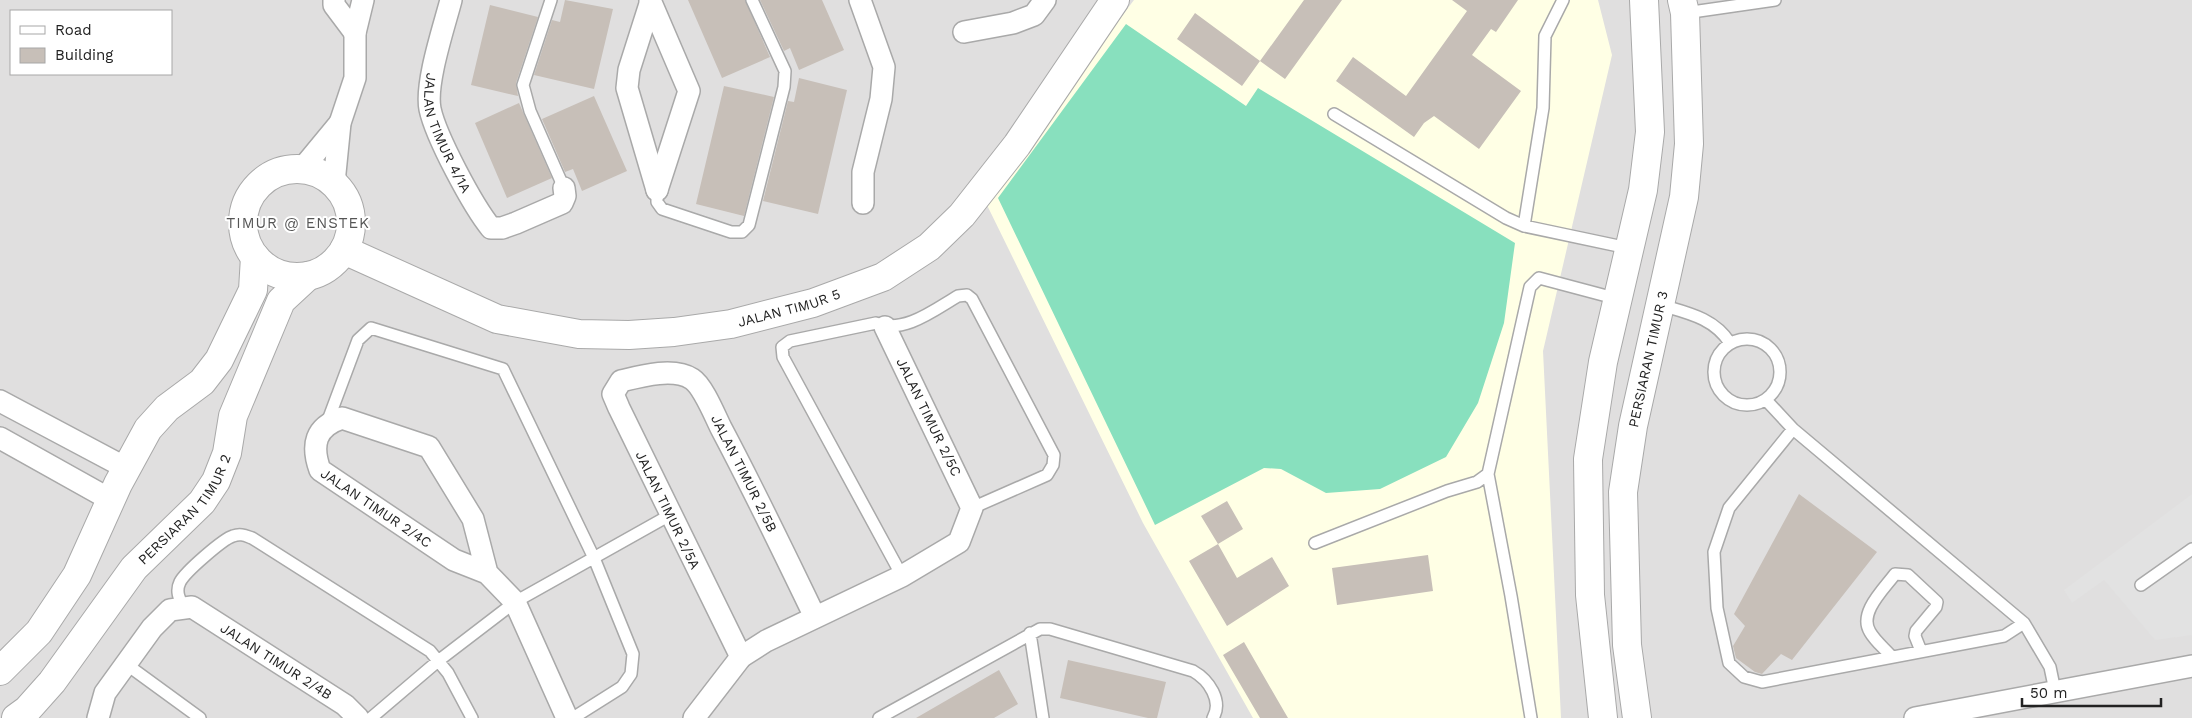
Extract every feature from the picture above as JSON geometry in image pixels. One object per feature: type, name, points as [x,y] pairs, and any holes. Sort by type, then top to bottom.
[{"type":"street","points":[[334,0],[334,5],[355,33]]},
{"type":"street","points":[[344,250],[350,233],[350,215],[345,198],[334,183],[340,123],[356,78],[355,33],[363,0]]},
{"type":"street","name":"JALAN TIMUR 4/1A","points":[[450,0],[431,80],[430,108],[442,142],[480,215],[491,228],[502,228],[562,203],[565,196],[564,188]]},
{"type":"street","points":[[860,0],[884,67],[881,99],[863,172],[863,203]]},
{"type":"street","points":[[964,32],[1013,23],[1034,15],[1045,0]]},
{"type":"street","name":"JALAN TIMUR 5","points":[[344,250],[497,319],[579,334],[629,336],[683,331],[731,324],[814,304],[883,277],[930,247],[962,215],[1017,145],[1115,0]]},
{"type":"street","points":[[1603,718],[1590,595],[1588,459],[1603,362],[1643,190],[1650,132],[1644,0]]},
{"type":"street","points":[[650,2],[629,70],[628,88],[657,190]]},
{"type":"street","points":[[650,2],[688,91],[657,190]]},
{"type":"street","name":"PERSIARAN TIMUR 3","points":[[1638,718],[1627,645],[1623,492],[1633,426],[1684,197],[1689,144],[1684,6]]},
{"type":"street","points":[[302,169],[340,123]]},
{"type":"street","name":"PERSIARAN TIMUR 2","points":[[334,183],[319,173],[302,169],[284,170],[267,177],[254,190],[246,206],[243,224],[246,242],[255,257],[266,267],[279,274],[293,277],[308,276],[322,271],[334,262],[344,250]]},
{"type":"street","name":"PERSIARAN TIMUR 2","points":[[0,670],[40,632],[77,575],[126,468],[148,429],[167,408],[202,382],[219,360],[253,290],[255,257]]},
{"type":"street","name":"PERSIARAN TIMUR 2","points":[[16,718],[27,710],[52,682],[134,568],[202,502],[216,481],[227,453],[233,416],[281,301],[308,276]]},
{"type":"street","name":"JALAN TIMUR 2/5C","points":[[885,326],[972,508]]},
{"type":"street","name":"JALAN TIMUR 2/5B","points":[[642,376],[676,374],[693,379],[706,398],[758,498],[815,617]]},
{"type":"street","name":"JALAN TIMUR 2/5A","points":[[642,376],[621,381],[613,394],[665,499],[670,515],[741,657]]},
{"type":"street","points":[[0,401],[126,468]]},
{"type":"street","points":[[327,423],[342,418],[429,447],[473,519],[486,574]]},
{"type":"street","name":"JALAN TIMUR 2/4C","points":[[327,423],[316,440],[314,456],[320,470],[454,560],[486,574],[515,602],[567,718]]},
{"type":"street","points":[[0,438],[111,500]]},
{"type":"street","points":[[694,718],[741,657],[766,641],[902,576],[959,542],[972,508]]},
{"type":"street","points":[[98,718],[105,693],[152,628],[170,610],[188,608]]},
{"type":"street","name":"JALAN TIMUR 2/4B","points":[[188,608],[345,706],[358,718]]},
{"type":"street","points":[[1915,718],[2192,666]]},
{"type":"street","points":[[1990,718],[2192,680]]},
{"type":"street","points":[[1634,691],[1651,718]]},
{"type":"lane","points":[[551,0],[523,85],[530,111],[564,188]]},
{"type":"lane","points":[[657,190],[658,202],[662,209],[731,232],[742,232],[749,225],[784,87],[785,71],[752,0]]},
{"type":"lane","points":[[1524,226],[1543,108],[1545,36],[1563,0]]},
{"type":"lane","points":[[1684,6],[1775,0]]},
{"type":"lane","points":[[1334,114],[1506,218],[1524,226],[1628,248]]},
{"type":"lane","points":[[1531,718],[1488,474],[1530,287],[1538,278],[1618,299]]},
{"type":"lane","points":[[902,576],[783,357],[782,347],[790,341],[876,323],[885,326],[907,324],[958,296],[967,295],[972,298],[1054,455],[1053,465],[1047,474],[972,508]]},
{"type":"lane","points":[[1661,305],[1700,317],[1722,330],[1730,343]]},
{"type":"lane","points":[[327,423],[358,340],[371,328],[503,369],[594,558],[633,654],[631,674],[622,687],[573,718]]},
{"type":"lane","points":[[1740,339],[1752,339],[1762,343],[1774,354],[1780,370],[1779,382],[1774,392],[1766,400],[1754,406],[1740,406],[1728,400],[1718,391],[1714,378],[1714,364],[1720,352],[1730,343],[1740,339]]},
{"type":"lane","points":[[1766,400],[1793,428],[2024,623],[2050,667],[2055,691]]},
{"type":"lane","points":[[1793,428],[1729,508],[1714,552],[1717,608],[1729,663],[1744,677],[1762,682],[2004,636],[2024,623]]},
{"type":"lane","points":[[1315,543],[1447,491],[1477,482],[1488,474]]},
{"type":"lane","points":[[370,718],[438,661],[515,602],[670,515]]},
{"type":"lane","points":[[188,608],[178,594],[180,583],[190,570],[231,536],[240,534],[252,538],[430,651],[448,673],[472,718]]},
{"type":"lane","points":[[2141,585],[2192,549]]},
{"type":"lane","points":[[1892,656],[1870,632],[1866,621],[1868,612],[1895,574],[1908,574],[1936,602],[1936,607],[1916,631],[1915,636],[1921,651]]},
{"type":"lane","points":[[879,718],[1040,629],[1050,629],[1192,671],[1206,681],[1217,700],[1218,709],[1213,718]]},
{"type":"lane","points":[[1030,633],[1043,718]]},
{"type":"lane","points":[[126,664],[200,718]]},
{"type":"shaded area","points":[[0,0],[2192,0],[2192,718],[0,718]]},
{"type":"shaded area","points":[[1134,0],[1598,0],[1612,55],[1543,351],[1561,718],[1253,718],[1143,523],[984,199]]},
{"type":"shaded area","points":[[2192,494],[2192,635],[2155,640],[2104,580],[2072,603],[2064,590]]},
{"type":"green space","points":[[1126,24],[1246,106],[1258,88],[1515,243],[1504,323],[1478,403],[1446,457],[1380,489],[1326,493],[1281,469],[1264,468],[1155,525],[998,198]]},
{"type":"building","points":[[565,0],[613,9],[594,89],[534,75],[552,20],[560,22]]},
{"type":"building","points":[[688,0],[745,0],[770,57],[722,78]]},
{"type":"building","points":[[760,0],[822,0],[844,50],[799,70],[790,48],[784,51]]},
{"type":"building","points":[[1304,0],[1342,0],[1285,79],[1260,61]]},
{"type":"building","points":[[1452,0],[1518,0],[1496,32],[1491,29],[1472,55],[1521,91],[1479,149],[1434,116],[1424,123],[1414,137],[1336,81],[1353,57],[1406,96],[1467,11]]},
{"type":"building","points":[[490,5],[538,17],[516,83],[518,96],[471,85]]},
{"type":"building","points":[[1195,13],[1260,61],[1242,86],[1177,39]]},
{"type":"building","points":[[799,78],[847,90],[818,214],[763,201],[788,101],[794,102]]},
{"type":"building","points":[[724,86],[774,97],[744,216],[696,204]]},
{"type":"building","points":[[594,96],[627,171],[582,191],[573,169],[565,172],[542,119]]},
{"type":"building","points":[[519,103],[552,178],[507,198],[475,123]]},
{"type":"building","points":[[1799,494],[1877,552],[1792,660],[1781,654],[1762,674],[1755,672],[1736,658],[1733,646],[1745,626],[1734,614]]},
{"type":"building","points":[[1227,501],[1243,529],[1218,544],[1201,516]]},
{"type":"building","points":[[1218,544],[1237,578],[1272,557],[1289,586],[1227,626],[1189,561]]},
{"type":"building","points":[[1428,555],[1433,591],[1337,605],[1332,568]]},
{"type":"building","points":[[1244,642],[1288,718],[1260,718],[1223,655]]},
{"type":"building","points":[[1068,660],[1166,682],[1157,718],[1148,718],[1060,698]]},
{"type":"building","points":[[999,670],[1018,704],[994,718],[916,718]]},
{"type":"district","name":"TIMUR @ ENSTEK","points":[[298,223]]}]
